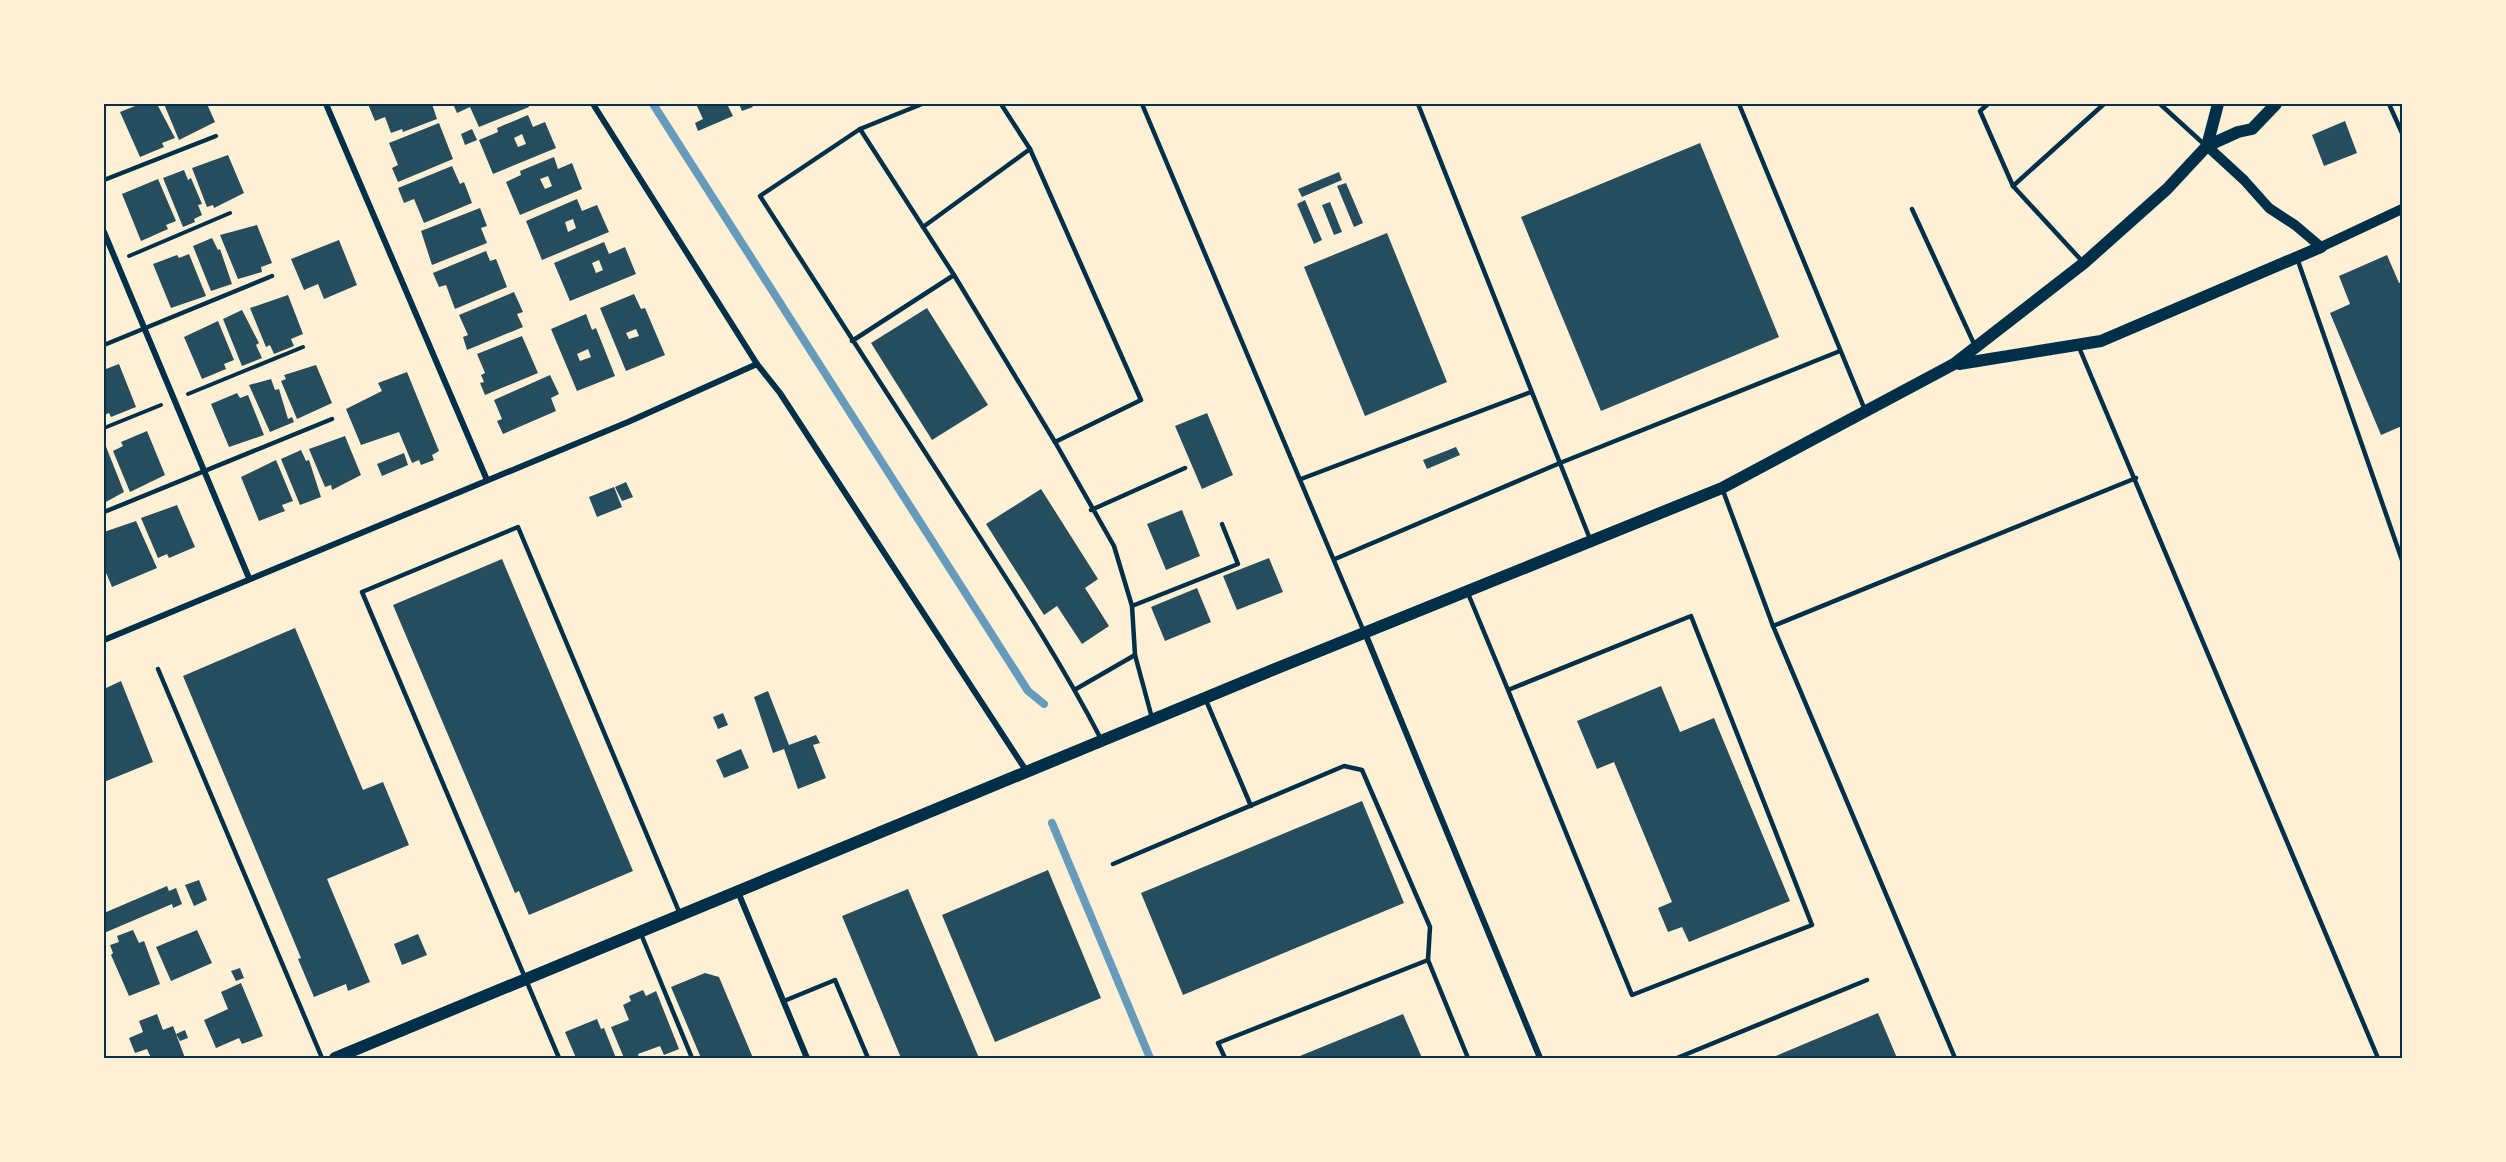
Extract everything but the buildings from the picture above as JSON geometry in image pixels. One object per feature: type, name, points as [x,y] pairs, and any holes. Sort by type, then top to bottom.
[{"type":"main road","points":[[2207,146],[2218,104]]},
{"type":"main road","points":[[335,1059],[350,1056],[526,979],[1364,632],[1722,488],[1954,364],[1976,349],[2084,263],[2167,189],[2207,146],[2238,132],[2252,129],[2276,104]]},
{"type":"main road","points":[[1954,364],[2101,341],[2321,248]]},
{"type":"street","points":[[326,104],[487,480]]},
{"type":"street","points":[[593,104],[757,364],[780,393],[1028,772]]},
{"type":"street","points":[[2207,146],[2244,180],[2269,208],[2295,225],[2321,248],[2403,209]]},
{"type":"street","points":[[104,232],[249,578]]},
{"type":"street","points":[[104,640],[628,422],[757,364]]},
{"type":"street","points":[[1364,632],[1540,1059]]},
{"type":"street","points":[[738,891],[807,1059]]},
{"type":"lane","points":[[922,104],[860,129],[760,196],[1076,689],[1102,741]]},
{"type":"lane","points":[[1001,104],[1030,149],[1141,400],[1055,442]]},
{"type":"lane","points":[[1142,104],[1364,632]]},
{"type":"lane","points":[[1418,104],[1591,541]]},
{"type":"lane","points":[[1739,104],[1866,412]]},
{"type":"lane","points":[[1988,104],[1980,111],[2013,186],[2084,263]]},
{"type":"lane","points":[[2013,186],[2104,104]]},
{"type":"lane","points":[[2160,104],[2207,146]]},
{"type":"lane","points":[[2388,104],[2403,133]]},
{"type":"lane","points":[[860,129],[954,275],[1055,442],[1091,510],[1114,546],[1132,606],[1135,655],[1153,720]]},
{"type":"lane","points":[[104,180],[216,136]]},
{"type":"lane","points":[[923,227],[1030,149]]},
{"type":"lane","points":[[1912,209],[1976,349]]},
{"type":"lane","points":[[2297,258],[2403,560]]},
{"type":"lane","points":[[852,341],[954,275]]},
{"type":"lane","points":[[104,345],[272,276]]},
{"type":"lane","points":[[2078,345],[2136,478],[2378,1059]]},
{"type":"lane","points":[[1335,559],[1560,463],[1840,351]]},
{"type":"lane","points":[[1301,479],[1531,392]]},
{"type":"lane","points":[[104,512],[332,419]]},
{"type":"lane","points":[[1091,510],[1185,468]]},
{"type":"lane","points":[[1773,626],[2136,478]]},
{"type":"lane","points":[[1722,488],[1773,626],[1955,1059]]},
{"type":"lane","points":[[1132,606],[1238,564],[1222,524]]},
{"type":"lane","points":[[559,1059],[362,592],[518,527],[681,915]]},
{"type":"lane","points":[[1467,591],[1632,995],[1812,925],[1691,616],[1508,690]]},
{"type":"lane","points":[[1076,689],[1135,655]]},
{"type":"lane","points":[[158,669],[322,1059]]},
{"type":"lane","points":[[1205,698],[1251,806]]},
{"type":"lane","points":[[1113,864],[1344,766],[1362,770],[1430,927],[1428,960],[1467,1059]]},
{"type":"lane","points":[[640,932],[692,1059]]},
{"type":"lane","points":[[1225,1059],[1218,1043],[1428,960]]},
{"type":"lane","points":[[784,1001],[835,980],[868,1059]]},
{"type":"lane","points":[[1677,1059],[1866,980]]},
{"type":"path","points":[[116,262],[230,213]]},
{"type":"path","points":[[104,428],[303,347]]},
{"type":"waterway","points":[[653,104],[1028,691],[1044,704]]},
{"type":"waterway","points":[[1052,823],[1150,1058]]}]
